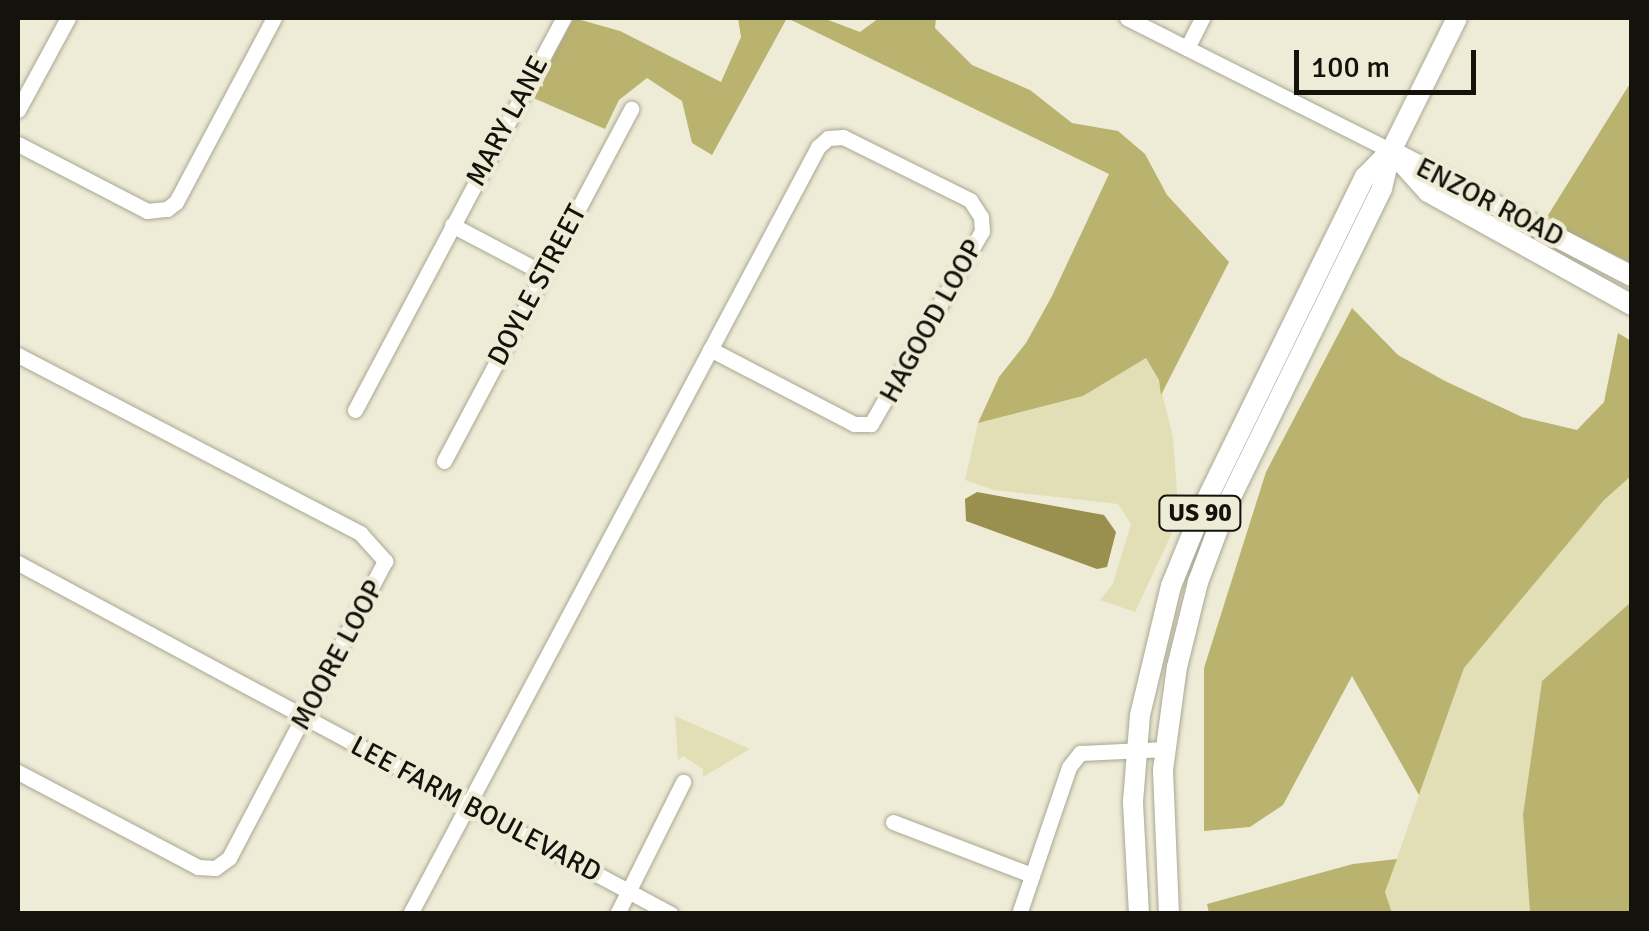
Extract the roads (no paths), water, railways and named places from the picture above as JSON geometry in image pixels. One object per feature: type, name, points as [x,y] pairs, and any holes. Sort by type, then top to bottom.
[{"type":"main road","name":"US 90","points":[[1169,914],[1162,798],[1186,622],[1212,543],[1382,188],[1391,151],[1457,18]]},
{"type":"main road","name":"US 90","points":[[1139,914],[1133,837],[1137,748],[1157,632],[1186,545],[1365,177],[1391,151]]},
{"type":"main road","name":"ENZOR ROAD","points":[[1391,151],[1632,276]]},
{"type":"main road","name":"ENZOR ROAD","points":[[1391,151],[1428,192],[1632,305]]},
{"type":"street","points":[[18,110],[68,18]]},
{"type":"street","points":[[18,144],[148,211],[167,209],[176,202],[274,18]]},
{"type":"street","name":"MARY LANE","points":[[355,410],[563,18]]},
{"type":"street","points":[[1127,18],[1391,151]]},
{"type":"street","points":[[1188,48],[1202,18]]},
{"type":"street","name":"DOYLE STREET","points":[[444,461],[631,110]]},
{"type":"street","name":"HAGOOD LOOP","points":[[410,914],[469,805],[710,349],[818,146],[828,138],[843,137],[970,200],[980,217],[982,231],[871,424],[854,424],[710,349]]},
{"type":"street","points":[[452,225],[544,273]]},
{"type":"street","name":"MOORE LOOP","points":[[18,354],[360,534],[385,561],[229,858],[215,868],[198,867],[18,772]]},
{"type":"street","name":"LEE FARM BOULEVARD","points":[[18,563],[671,914]]},
{"type":"street","points":[[1019,914],[1069,766],[1080,753],[1166,749]]},
{"type":"street","points":[[616,914],[683,782]]},
{"type":"street","points":[[893,822],[1032,874]]}]
